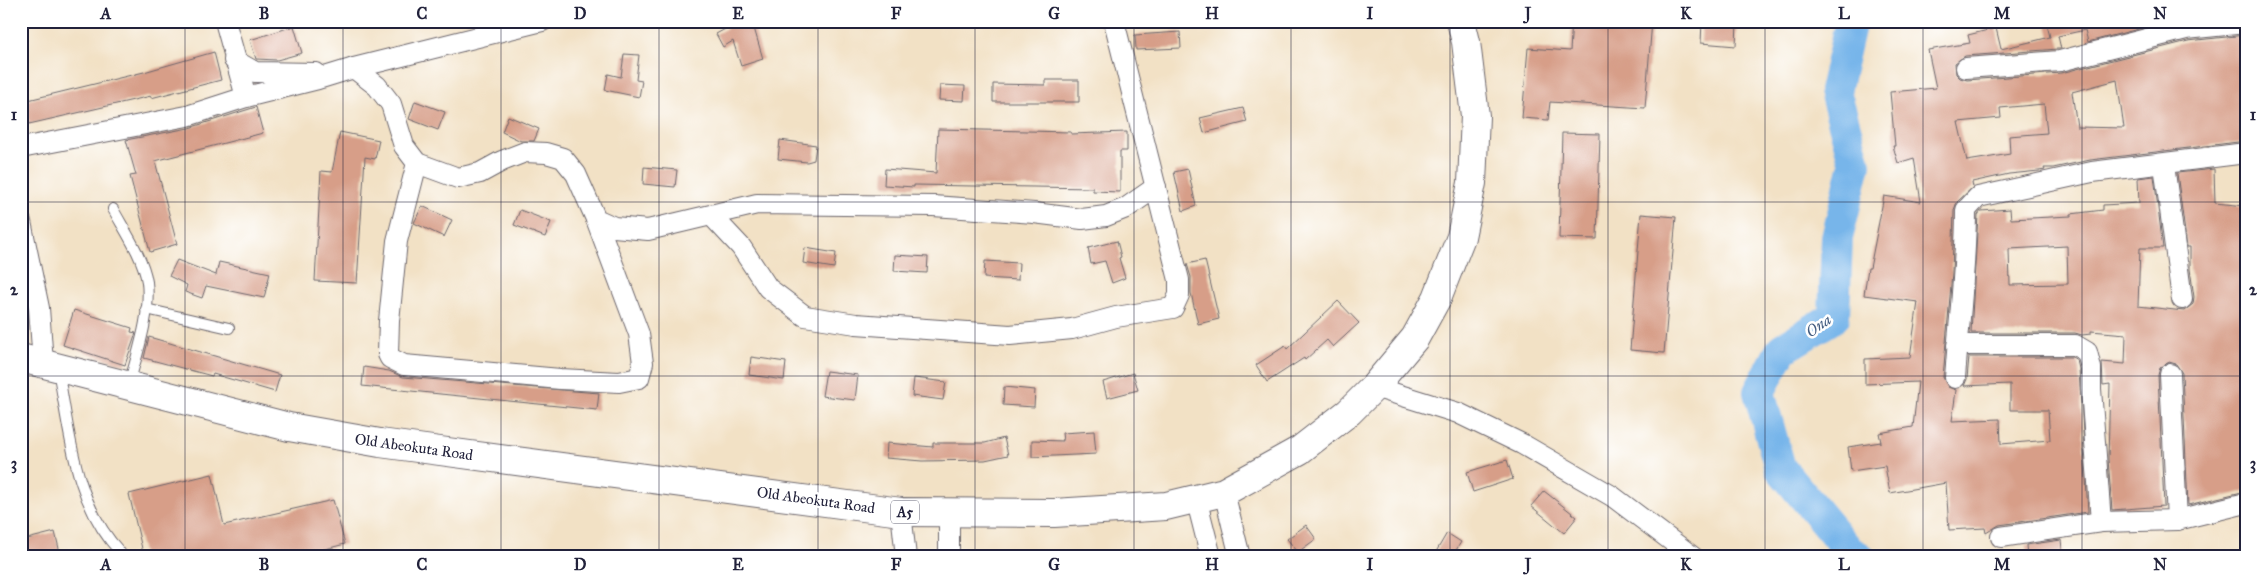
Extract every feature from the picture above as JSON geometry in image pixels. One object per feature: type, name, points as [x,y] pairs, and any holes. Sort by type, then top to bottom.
[{"type":"highway","name":"Old Abeokuta Road","points":[[40,363],[289,427],[380,443],[902,512],[1054,513],[1166,506],[1224,492],[1300,450],[1349,412],[1374,387],[1415,338],[1437,298],[1461,237],[1472,183],[1475,116],[1466,42],[1461,21]]},
{"type":"street","points":[[225,21],[234,60],[246,97]]},
{"type":"street","points":[[21,148],[187,116],[246,97],[354,68],[542,21]]},
{"type":"street","points":[[712,216],[741,247],[768,288],[805,316],[856,324],[1010,335],[1072,329],[1116,318],[1173,308],[1179,295],[1178,280],[1114,21]]},
{"type":"street","points":[[1966,68],[2060,61],[2186,29],[2246,24]]},
{"type":"street","points":[[234,60],[255,72],[306,72],[329,76]]},
{"type":"street","points":[[354,68],[377,86],[391,104],[404,146],[417,163],[458,178],[480,173],[502,161],[525,152],[546,153],[562,158],[576,174],[596,219],[639,334],[643,363],[639,378],[620,382],[560,379],[404,365],[390,358],[388,354],[389,321],[397,241],[417,163]]},
{"type":"street","points":[[1955,378],[1964,279],[1966,210],[1978,197],[2092,172],[2164,165],[2246,153]]},
{"type":"street","points":[[2164,165],[2182,299]]},
{"type":"street","points":[[596,219],[614,228],[648,230],[757,204],[826,204],[933,206],[1034,213],[1082,219],[1106,216],[1126,208],[1156,187]]},
{"type":"street","points":[[21,222],[39,308],[40,363]]},
{"type":"street","points":[[1957,345],[2075,345],[2087,352],[2091,368],[2101,522]]},
{"type":"street","points":[[2170,374],[2177,520]]},
{"type":"street","points":[[1374,387],[1458,413],[1522,444],[1612,496],[1693,557]]},
{"type":"street","points":[[1224,492],[1240,557]]},
{"type":"street","points":[[1196,498],[1211,557]]},
{"type":"street","points":[[2001,537],[2101,522],[2177,520],[2246,503]]},
{"type":"street","points":[[902,512],[906,557]]},
{"type":"street","points":[[949,512],[949,557]]},
{"type":"lane","points":[[113,209],[136,251],[147,281],[146,309],[129,386]]},
{"type":"lane","points":[[146,309],[230,328]]},
{"type":"lane","points":[[40,363],[78,478],[92,513],[108,539],[120,552]]},
{"type":"building","points":[[740,21],[752,21],[763,59],[741,66],[733,41],[723,47],[716,34]]},
{"type":"building","points":[[1572,21],[1652,21],[1645,108],[1550,102],[1548,120],[1522,118],[1528,48],[1570,51]]},
{"type":"building","points":[[1702,21],[1737,21],[1736,46],[1701,43]]},
{"type":"building","points":[[2046,21],[2157,21],[2158,24],[2088,42],[2085,30],[2058,36],[2061,49],[1965,56],[1955,63],[1956,74],[1960,78],[1967,80],[2061,73],[2188,41],[2246,35],[2246,141],[2090,160],[2053,168],[2044,168],[2045,170],[2009,174],[1972,182],[1973,187],[1957,202],[1954,210],[1952,273],[1943,377],[1948,387],[1956,390],[1952,421],[2000,419],[2001,444],[2050,440],[2048,410],[2010,410],[2010,384],[1964,386],[1967,379],[1969,357],[2072,357],[2077,360],[2088,512],[1999,525],[1986,533],[1985,528],[1949,530],[1946,483],[1890,493],[1885,466],[1851,471],[1848,447],[1881,442],[1879,433],[1913,427],[1918,382],[1865,384],[1865,359],[1910,357],[1918,302],[1864,295],[1884,196],[1921,202],[1914,158],[1898,163],[1893,146],[1895,146],[1890,92],[1936,88],[1928,50],[1970,43],[1968,35],[1996,28],[2001,49],[2050,37]],"holes":[[[2117,80],[2124,128],[2077,127],[2072,92]],[[2044,104],[2047,133],[2009,136],[2010,154],[1967,161],[1958,122],[2001,118],[2000,108]]]},
{"type":"building","points":[[294,26],[302,53],[277,60],[256,59],[250,40]]},
{"type":"building","points":[[1180,32],[1181,48],[1136,50],[1135,35]]},
{"type":"building","points":[[214,52],[221,80],[151,98],[151,96],[29,124],[24,101],[144,72]]},
{"type":"building","points":[[624,54],[639,55],[636,80],[642,81],[639,97],[605,90],[608,74],[621,77]]},
{"type":"building","points":[[1045,80],[1079,80],[1079,102],[993,102],[993,84],[1045,85]]},
{"type":"building","points":[[940,85],[965,86],[964,101],[939,100]]},
{"type":"building","points":[[415,101],[445,112],[438,130],[409,119]]},
{"type":"building","points":[[256,107],[263,133],[155,161],[177,244],[150,252],[130,176],[136,175],[126,140],[189,128]]},
{"type":"building","points":[[1243,108],[1247,122],[1204,133],[1200,118]]},
{"type":"building","points":[[508,116],[539,129],[534,141],[521,141],[502,132]]},
{"type":"building","points":[[938,129],[1071,132],[1071,134],[1127,132],[1127,151],[1120,151],[1120,192],[1093,191],[1093,188],[914,185],[914,187],[884,185],[885,169],[936,173]]},
{"type":"building","points":[[340,132],[379,140],[375,159],[365,157],[357,283],[315,281],[321,171],[332,172]]},
{"type":"building","points":[[1562,133],[1600,134],[1597,239],[1559,238]]},
{"type":"building","points":[[780,140],[816,145],[814,160],[807,162],[778,159]]},
{"type":"building","points":[[644,167],[677,170],[675,187],[643,184]]},
{"type":"building","points":[[1188,169],[1196,206],[1183,211],[1174,172]]},
{"type":"building","points":[[2214,169],[2215,203],[2246,206],[2246,491],[2188,505],[2182,373],[2176,364],[2169,362],[2160,368],[2158,375],[2164,506],[2112,510],[2108,459],[2110,384],[2103,385],[2102,362],[2125,364],[2126,334],[2091,331],[2091,334],[2082,335],[2075,333],[1971,333],[1978,215],[1981,211],[2010,209],[2011,219],[2071,216],[2071,214],[2103,210],[2103,205],[2139,203],[2138,178],[2154,176],[2163,248],[2140,248],[2138,306],[2184,311],[2193,304],[2194,297],[2190,269],[2190,247],[2187,247],[2177,173]],"holes":[[[2067,246],[2068,284],[2010,285],[2009,249]]]},
{"type":"building","points":[[422,206],[452,220],[444,237],[414,223]]},
{"type":"building","points":[[520,210],[551,222],[545,237],[514,225]]},
{"type":"building","points":[[1641,214],[1676,217],[1664,353],[1630,350]]},
{"type":"building","points":[[1117,241],[1121,257],[1119,258],[1125,278],[1112,283],[1105,261],[1091,264],[1088,248]]},
{"type":"building","points":[[805,248],[836,253],[834,268],[803,263]]},
{"type":"building","points":[[895,255],[928,257],[927,273],[894,271]]},
{"type":"building","points":[[177,260],[216,275],[219,262],[270,273],[264,298],[206,286],[202,298],[185,292],[187,285],[169,276]]},
{"type":"building","points":[[1205,260],[1219,319],[1198,324],[1191,293],[1191,277],[1187,264]]},
{"type":"building","points":[[985,261],[1019,263],[1018,280],[984,278]]},
{"type":"building","points":[[1338,301],[1359,323],[1333,347],[1327,340],[1305,360],[1304,358],[1267,382],[1256,365],[1285,346],[1287,349]]},
{"type":"building","points":[[74,310],[132,328],[131,332],[136,333],[125,365],[63,345]]},
{"type":"building","points":[[149,337],[280,375],[275,392],[213,374],[212,376],[144,358]]},
{"type":"building","points":[[751,357],[786,362],[784,380],[749,375]]},
{"type":"building","points":[[364,367],[389,371],[403,377],[599,393],[597,410],[362,386]]},
{"type":"building","points":[[826,371],[858,375],[855,400],[822,396]]},
{"type":"building","points":[[1133,373],[1138,390],[1107,398],[1103,382]]},
{"type":"building","points":[[914,378],[946,382],[943,400],[912,396]]},
{"type":"building","points":[[1004,387],[1035,390],[1034,407],[1003,405]]},
{"type":"building","points":[[1094,431],[1096,454],[1032,457],[1032,440],[1063,441],[1062,433]]},
{"type":"building","points":[[1004,438],[1008,455],[985,460],[922,461],[886,458],[887,443],[933,447],[933,443],[985,443]]},
{"type":"building","points":[[1507,460],[1513,479],[1473,492],[1467,472]]},
{"type":"building","points":[[212,474],[224,525],[333,500],[345,544],[294,557],[144,557],[129,494]]},
{"type":"building","points":[[1544,491],[1577,517],[1564,533],[1531,506]]},
{"type":"building","points":[[1306,525],[1316,539],[1298,552],[1287,539]]},
{"type":"building","points":[[55,532],[61,557],[28,557],[23,540]]},
{"type":"building","points":[[1447,533],[1461,542],[1452,557],[1433,557]]},
{"type":"building","points":[[2061,540],[2063,557],[2027,557],[2026,545]]},
{"type":"waterway","name":"Ona","points":[[1851,21],[1835,91],[1855,164],[1837,238],[1834,317],[1782,349],[1759,392],[1780,468],[1850,552],[1859,557]]}]
